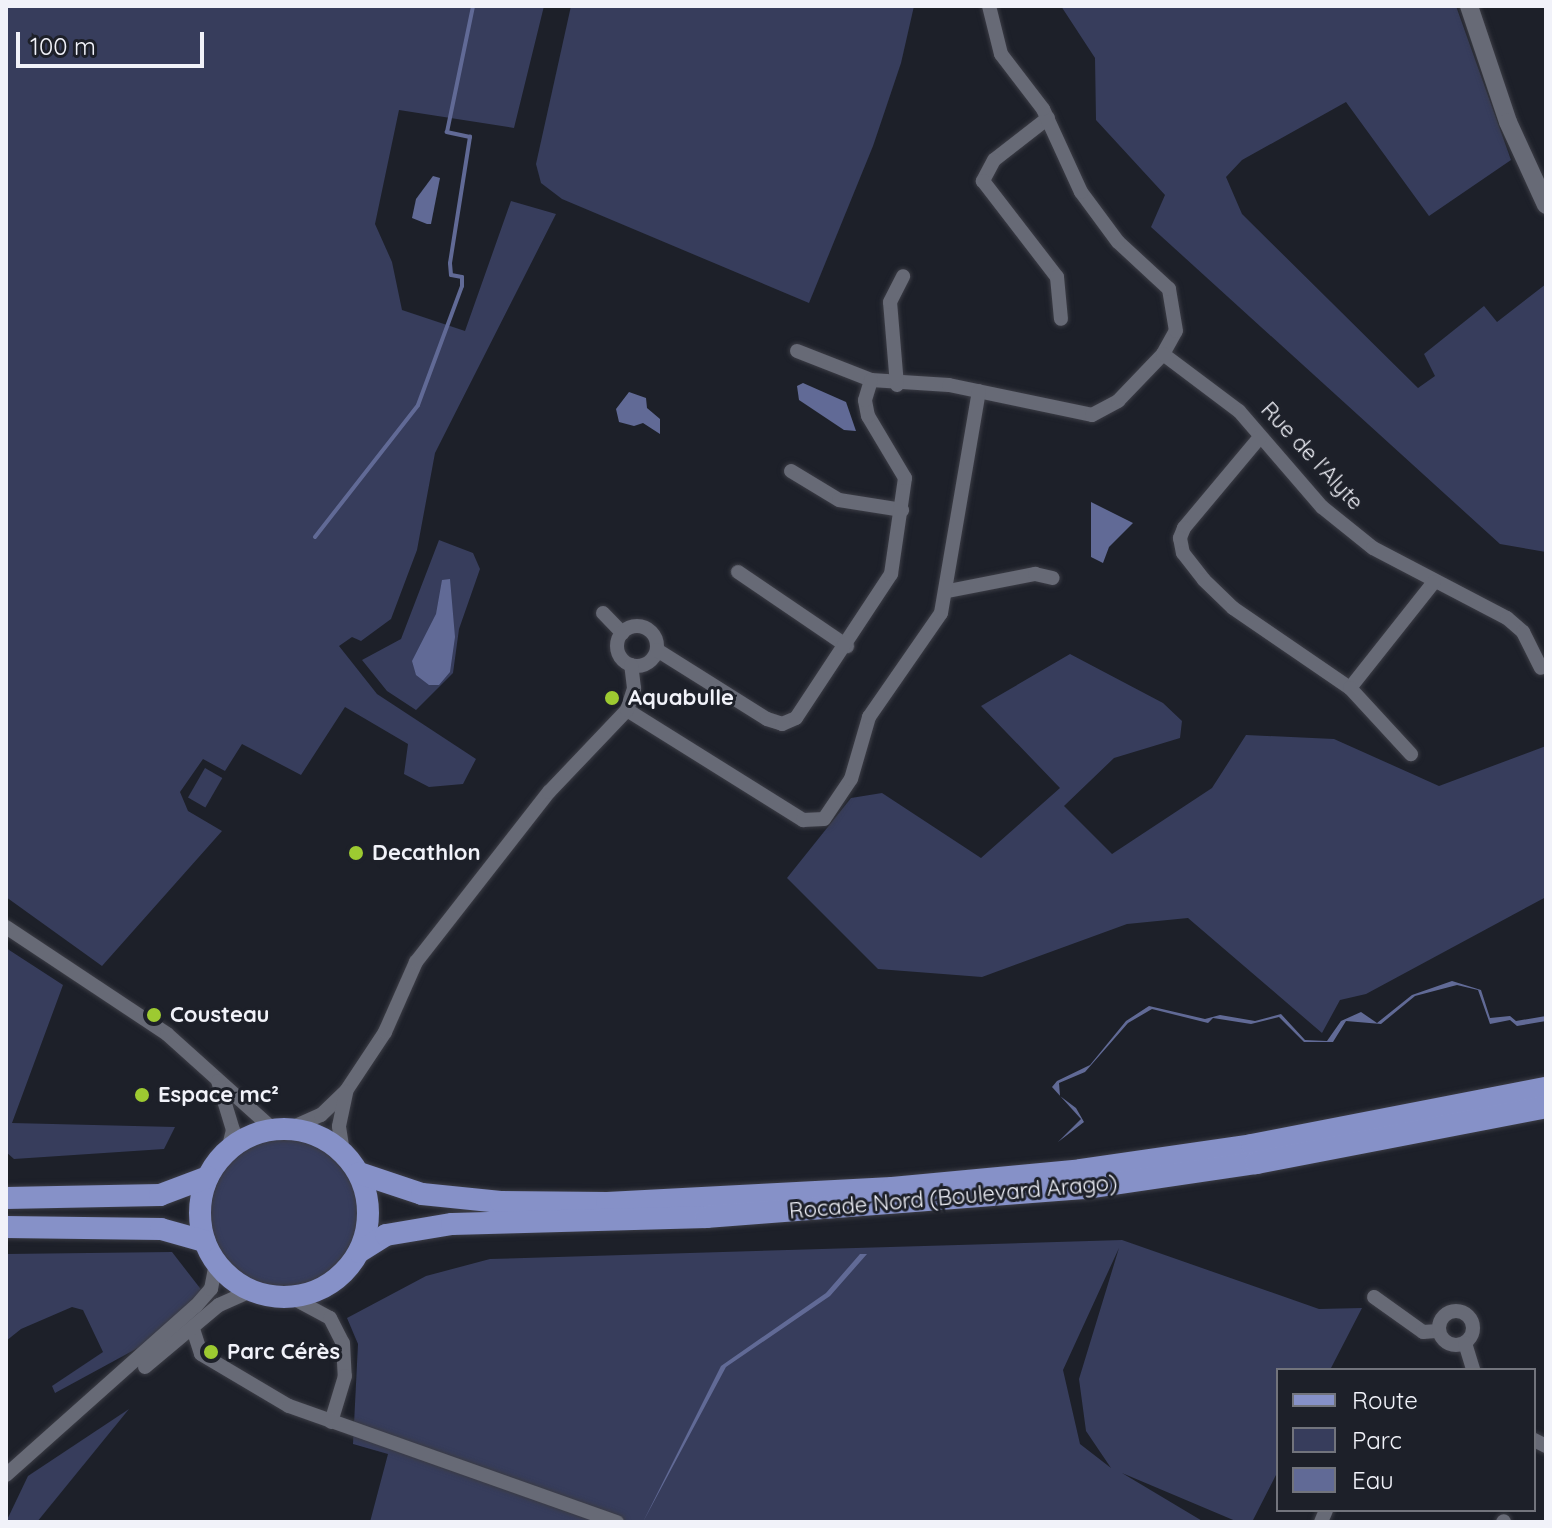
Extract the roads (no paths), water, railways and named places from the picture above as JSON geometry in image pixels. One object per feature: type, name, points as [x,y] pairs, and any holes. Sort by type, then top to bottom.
[{"type":"main road","name":"Rocade Nord (Boulevard Arago)","points":[[359,1173],[422,1194],[501,1202],[607,1203],[892,1188],[1081,1170],[1252,1145],[1546,1088]]},
{"type":"main road","name":"Rocade Nord (Boulevard Arago)","points":[[359,1252],[386,1235],[452,1224],[722,1217],[1086,1188],[1256,1163],[1546,1107]]},
{"type":"main road","points":[[281,1129],[318,1136],[343,1152],[359,1173],[368,1199],[368,1226],[359,1252],[331,1284],[291,1297],[251,1291],[216,1263],[204,1241],[200,1220],[208,1177],[228,1150],[281,1129]]},
{"type":"main road","points":[[6,1198],[160,1195],[208,1177]]},
{"type":"main road","points":[[6,1227],[161,1229],[204,1241]]},
{"type":"street","points":[[797,351],[871,380],[979,391],[1061,412],[1092,415],[1118,401],[1163,354],[1176,331],[1169,289],[1118,242],[1081,192],[1048,118],[1001,54],[989,6]]},
{"type":"street","points":[[1469,6],[1508,122],[1546,205]]},
{"type":"street","points":[[1048,118],[994,160],[983,181],[1057,277],[1061,319]]},
{"type":"street","points":[[897,385],[890,302],[903,276]]},
{"type":"street","name":"Rue de l'Alyte","points":[[1163,354],[1239,411],[1322,507],[1373,548],[1507,618],[1523,632],[1541,668]]},
{"type":"street","points":[[657,650],[782,724],[796,718],[890,578],[905,478],[868,416],[865,400],[871,380]]},
{"type":"street","points":[[627,710],[803,820],[824,819],[851,779],[869,717],[922,647],[948,591],[979,391]]},
{"type":"street","points":[[1260,437],[1184,528],[1183,553],[1233,608],[1350,688],[1411,754]]},
{"type":"street","points":[[791,471],[839,500],[902,510]]},
{"type":"street","points":[[738,572],[847,646]]},
{"type":"street","points":[[948,591],[1035,574],[1053,578]]},
{"type":"street","points":[[1350,688],[1434,582]]},
{"type":"street","points":[[603,613],[622,633]]},
{"type":"street","points":[[622,633],[645,628],[654,637],[657,650],[650,661],[631,665]]},
{"type":"street","points":[[6,927],[167,1034],[281,1129],[321,1115],[346,1091],[385,1032],[416,962],[549,792],[627,710],[634,688],[631,665],[618,652],[622,633]]},
{"type":"street","points":[[205,1065],[226,1100],[233,1130],[228,1150]]},
{"type":"street","points":[[343,1152],[339,1126],[346,1091]]},
{"type":"street","points":[[6,1475],[196,1306],[211,1289],[216,1263]]},
{"type":"street","points":[[73,1418],[193,1329],[219,1305],[251,1291]]},
{"type":"street","points":[[291,1297],[330,1318],[343,1343],[345,1376],[331,1422]]},
{"type":"street","points":[[1374,1297],[1423,1332],[1439,1331]]},
{"type":"street","points":[[1439,1331],[1445,1315],[1462,1311],[1473,1324],[1465,1343],[1472,1368]]},
{"type":"street","points":[[193,1329],[201,1354],[289,1406],[617,1522]]},
{"type":"street","points":[[1439,1331],[1449,1344],[1465,1343]]},
{"type":"water","points":[[433,176],[440,178],[431,224],[427,224],[412,218],[416,199]]},
{"type":"water","points":[[803,383],[846,402],[856,431],[844,430],[799,400],[797,386]]},
{"type":"water","points":[[629,392],[646,398],[647,408],[660,419],[660,434],[643,423],[634,426],[619,422],[616,409]]},
{"type":"water","points":[[1091,502],[1133,523],[1109,547],[1103,563],[1091,557]]},
{"type":"water","points":[[450,579],[455,637],[450,672],[439,685],[429,685],[416,675],[412,661],[436,614],[442,580]]},
{"type":"water","points":[[1452,981],[1481,990],[1490,1018],[1510,1016],[1516,1021],[1546,1016],[1546,1021],[1517,1026],[1510,1020],[1490,1024],[1478,990],[1457,985],[1415,996],[1381,1024],[1346,1021],[1333,1042],[1304,1042],[1279,1017],[1251,1024],[1213,1018],[1208,1023],[1152,1009],[1128,1023],[1085,1072],[1059,1083],[1060,1096],[1052,1087],[1057,1081],[1090,1065],[1126,1021],[1149,1006],[1205,1019],[1220,1015],[1255,1021],[1281,1014],[1305,1040],[1327,1041],[1341,1021],[1361,1012],[1377,1023],[1412,995]]},
{"type":"water","points":[[1060,1096],[1076,1108],[1084,1122],[1058,1142],[1081,1119]]},
{"type":"water","points":[[860,1254],[867,1254],[830,1296],[726,1367],[643,1522],[721,1366],[826,1293]]},
{"type":"waterway","points":[[315,537],[418,405],[462,286],[462,277],[451,275],[450,263],[470,137],[447,132],[473,6]]},
{"type":"place","name":"Aquabulle","points":[[612,698]]},
{"type":"place","name":"Decathlon","points":[[356,853]]},
{"type":"place","name":"Cousteau","points":[[154,1015]]},
{"type":"place","name":"Espace mc²","points":[[142,1095]]},
{"type":"place","name":"Parc Cérès","points":[[211,1352]]}]
